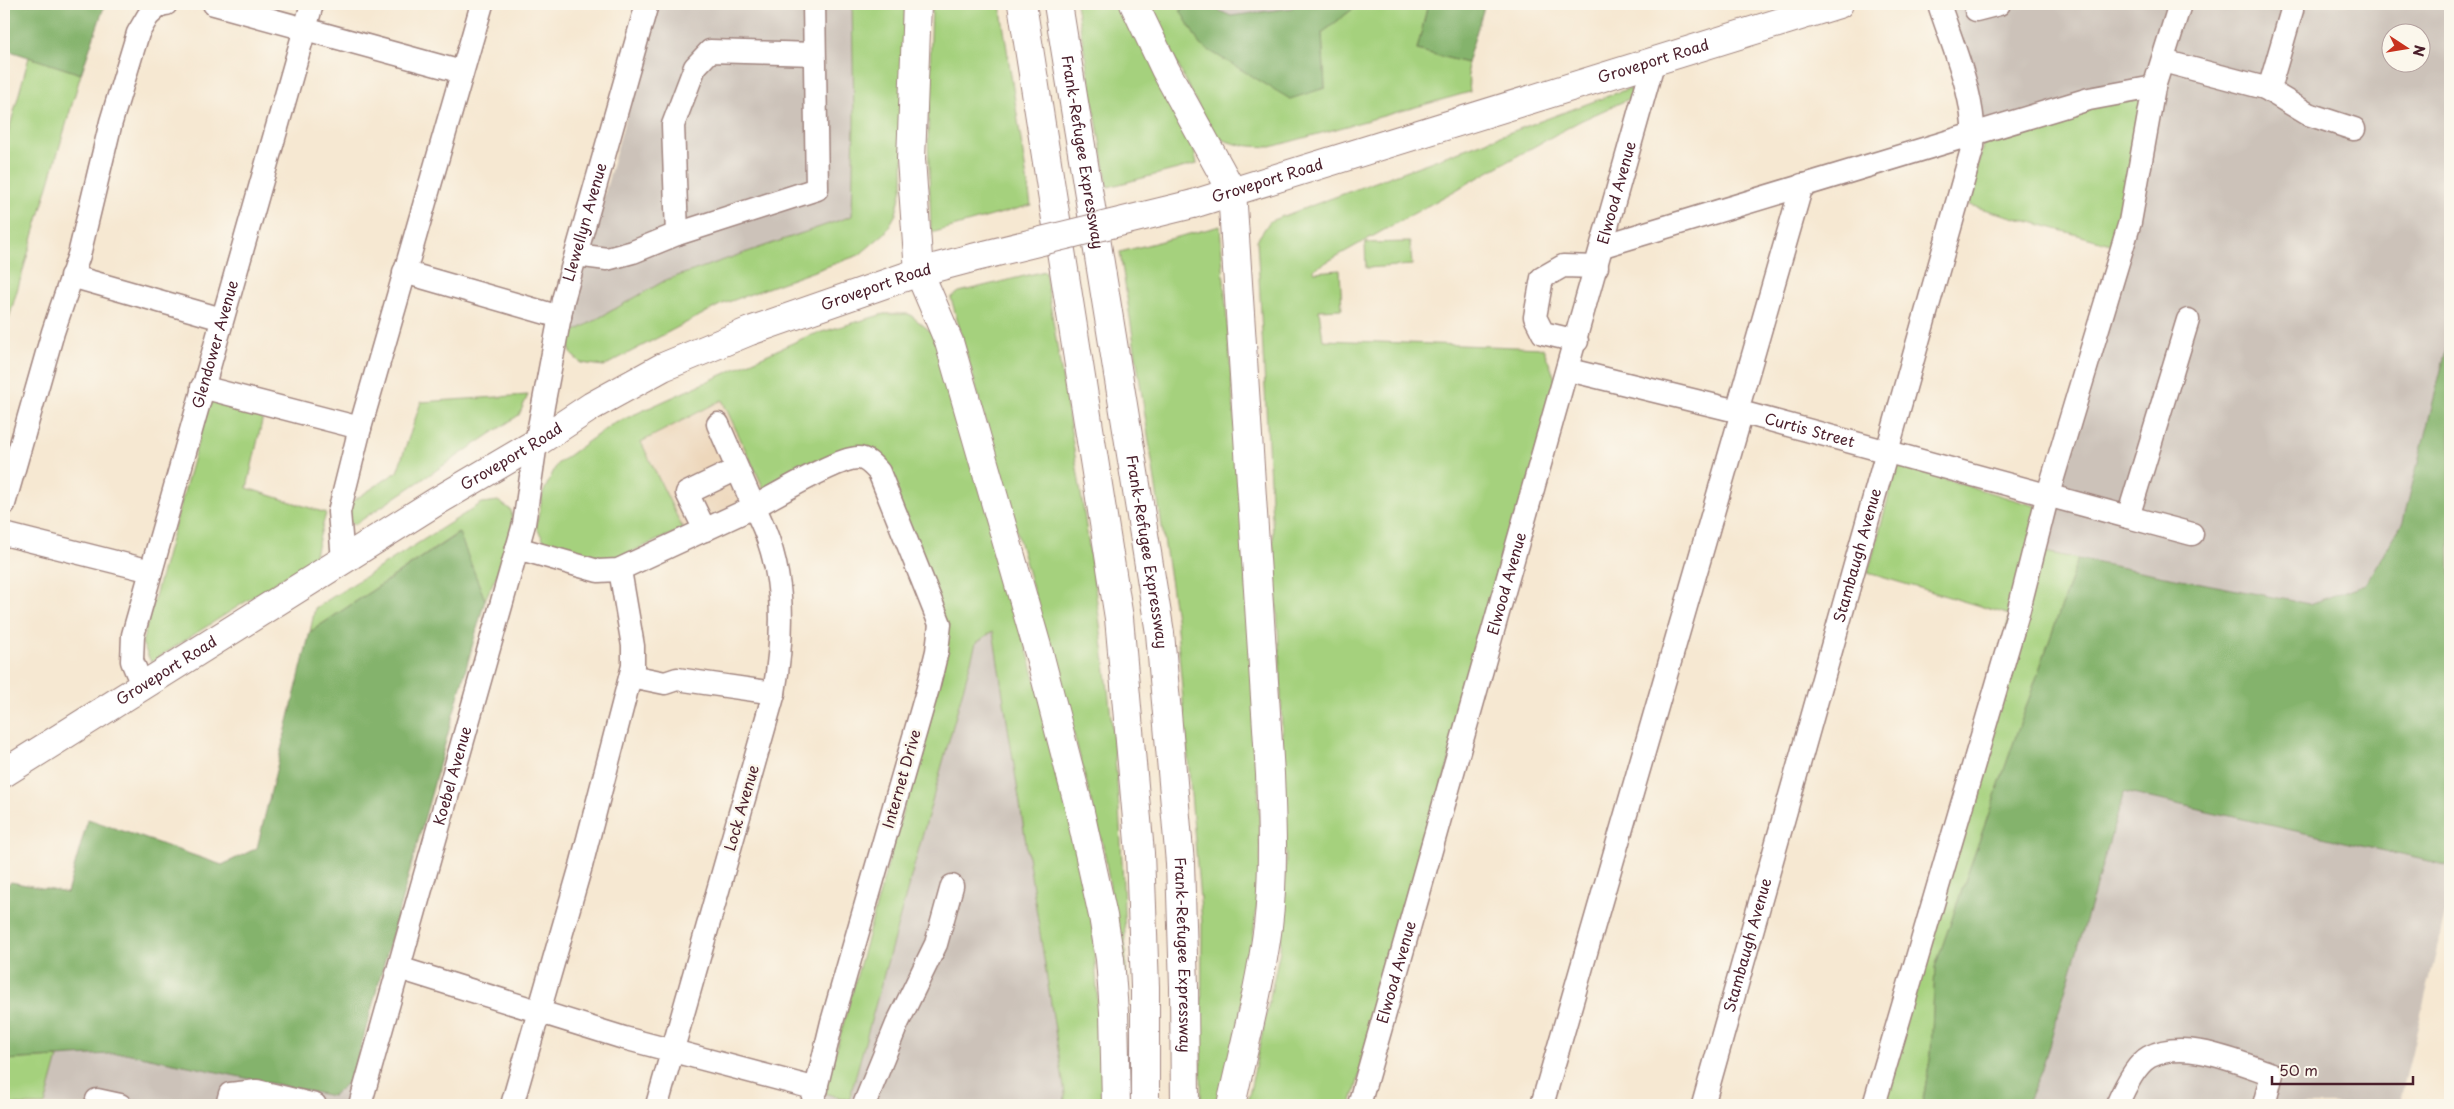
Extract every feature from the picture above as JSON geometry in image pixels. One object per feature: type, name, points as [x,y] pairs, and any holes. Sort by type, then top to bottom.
[{"type":"main road","points":[[917,4],[911,159],[919,272],[949,342],[1040,657],[1078,803],[1103,916],[1110,959],[1114,1012],[1116,1105]]},
{"type":"main road","points":[[1022,4],[1119,618],[1140,853],[1145,987],[1145,1105]]},
{"type":"main road","name":"Frank-Refugee Expressway","points":[[1058,4],[1160,633],[1180,862],[1184,987],[1184,1105]]},
{"type":"main road","points":[[1134,4],[1165,69],[1232,191],[1270,774],[1272,886],[1261,968],[1231,1105]]},
{"type":"main road","name":"Groveport Road","points":[[4,773],[434,503],[536,443],[592,406],[664,368],[750,331],[919,272],[1193,204],[1838,4]]},
{"type":"street","points":[[4,504],[79,254],[111,122],[138,33],[148,16],[160,5],[166,4]]},
{"type":"street","points":[[214,4],[462,72]]},
{"type":"street","name":"Glendower Avenue","points":[[142,685],[132,661],[132,648],[151,571],[312,4]]},
{"type":"street","points":[[343,560],[338,512],[404,272],[482,4]]},
{"type":"street","name":"Llewellyn Avenue","points":[[536,443],[560,316],[647,4]]},
{"type":"street","points":[[576,254],[607,259],[633,252],[677,234],[817,189],[814,4]]},
{"type":"street","name":"Stambaugh Avenue","points":[[1703,1105],[1965,175],[1974,132],[1968,96],[1939,4]]},
{"type":"street","points":[[1976,10],[1999,4]]},
{"type":"street","points":[[1874,1105],[2018,613],[2048,494],[2130,222],[2154,87],[2180,4]]},
{"type":"street","points":[[2265,88],[2271,82],[2292,10]]},
{"type":"street","points":[[677,234],[673,125],[695,67],[710,51],[814,54]]},
{"type":"street","name":"Elwood Avenue","points":[[1359,1105],[1485,657],[1569,370],[1654,60]]},
{"type":"street","points":[[2163,61],[2265,88],[2308,114],[2354,129]]},
{"type":"street","points":[[1577,341],[1543,333],[1535,316],[1542,278],[1563,266],[1600,256],[1802,185],[1974,132],[2089,99],[2154,87]]},
{"type":"street","points":[[1542,1105],[1802,185]]},
{"type":"street","points":[[404,272],[560,316]]},
{"type":"street","points":[[71,276],[222,319]]},
{"type":"street","points":[[2128,517],[2188,320]]},
{"type":"street","name":"Curtis Street","points":[[1569,370],[1739,411],[2192,534]]},
{"type":"street","points":[[202,386],[360,428]]},
{"type":"street","name":"Lock Avenue","points":[[657,1105],[774,693],[782,628],[780,594],[768,534],[754,507],[718,424]]},
{"type":"street","name":"Koebel Avenue","points":[[360,1105],[524,524],[536,443]]},
{"type":"street","name":"Internet Drive","points":[[754,507],[841,462],[858,458],[868,461],[880,472],[940,624],[937,651],[928,688],[832,1022],[814,1097]]},
{"type":"street","points":[[705,530],[687,493],[737,469]]},
{"type":"street","points":[[517,548],[598,571],[620,570],[754,507]]},
{"type":"street","points":[[4,534],[151,571]]},
{"type":"street","points":[[512,1105],[581,866],[631,676],[633,646],[620,570]]},
{"type":"street","points":[[631,676],[665,683],[677,678],[774,693]]},
{"type":"street","points":[[864,1105],[897,1024],[936,944],[952,886]]},
{"type":"street","points":[[399,968],[624,1038],[672,1051],[814,1097]]},
{"type":"street","points":[[2116,1105],[2127,1083],[2148,1058],[2178,1048],[2223,1057],[2272,1074],[2264,1105]]},
{"type":"street","points":[[227,1105],[230,1094],[257,1091],[315,1105]]},
{"type":"street","points":[[96,1105],[97,1100],[120,1105]]},
{"type":"shaded area","points":[[657,4],[852,4],[853,216],[666,280],[565,337]]},
{"type":"shaded area","points":[[1204,4],[1296,4],[1292,8],[1231,16]]},
{"type":"shaded area","points":[[1948,4],[2450,4],[2450,334],[2403,522],[2366,584],[2309,604],[2035,550],[2155,87],[1984,140]]},
{"type":"shaded area","points":[[722,400],[765,491],[683,529],[641,442]]},
{"type":"shaded area","points":[[993,631],[1065,1094],[1064,1105],[821,1105],[824,1093],[849,1100],[976,643]]},
{"type":"shaded area","points":[[2124,792],[2450,866],[2450,894],[2399,1105],[2026,1105],[2041,1072]]},
{"type":"shaded area","points":[[126,1053],[332,1096],[352,1079],[345,1105],[45,1105],[58,1057]]},
{"type":"green space","points":[[4,4],[105,4],[81,74],[4,49]]},
{"type":"green space","points":[[852,4],[905,4],[903,183],[896,214],[885,233],[859,255],[720,305],[604,366],[581,363],[572,355],[565,337],[666,280],[852,216],[854,119]]},
{"type":"green space","points":[[932,4],[1000,4],[1031,205],[931,233],[928,135]]},
{"type":"green space","points":[[1076,4],[1124,4],[1192,140],[1197,164],[1108,187]]},
{"type":"green space","points":[[1151,4],[1193,4],[1180,10],[1325,88],[1322,33],[1359,4],[1428,4],[1417,50],[1467,63],[1470,92],[1271,147],[1246,146],[1228,142],[1214,131],[1204,117]]},
{"type":"green space","points":[[1193,4],[1204,4],[1231,16],[1292,8],[1296,4],[1359,4],[1322,33],[1325,88],[1290,99],[1200,45],[1180,10]]},
{"type":"green space","points":[[1428,4],[1485,4],[1467,63],[1417,50]]},
{"type":"green space","points":[[29,57],[81,74],[4,335],[4,148]]},
{"type":"green space","points":[[2155,87],[2114,245],[1969,205],[1984,140]]},
{"type":"green space","points":[[1630,88],[1633,97],[1580,121],[1314,269],[1314,272],[1340,270],[1342,309],[1319,310],[1323,340],[1543,348],[1557,383],[1351,1105],[1247,1105],[1280,950],[1286,861],[1280,667],[1257,240],[1270,221]]},
{"type":"green space","points":[[1220,226],[1256,712],[1261,873],[1249,970],[1221,1105],[1201,1105],[1202,923],[1176,618],[1120,252]]},
{"type":"green space","points":[[1410,242],[1412,265],[1366,268],[1365,243]]},
{"type":"green space","points":[[1045,271],[1083,508],[1108,687],[1119,809],[1127,993],[1104,850],[1076,742],[951,298],[959,292]]},
{"type":"green space","points":[[884,314],[909,314],[939,338],[1065,785],[1092,916],[1105,1105],[1064,1105],[1065,1094],[993,631],[976,643],[849,1100],[824,1093],[944,663],[880,457],[865,446],[765,491],[722,400],[641,442],[683,529],[613,560],[593,562],[549,549],[536,527],[543,493],[557,464],[611,425],[808,336]]},
{"type":"green space","points":[[2450,334],[2450,866],[2124,792],[2041,1072],[2026,1105],[1922,1105],[1931,1054],[1935,967],[2078,559],[2309,604],[2366,584],[2403,522]]},
{"type":"green space","points":[[528,395],[519,415],[354,525],[346,519],[345,506],[397,472],[421,402]]},
{"type":"green space","points":[[210,399],[264,412],[247,488],[326,513],[314,558],[151,662],[142,643]]},
{"type":"green space","points":[[1897,465],[2046,509],[2036,550],[2078,559],[1935,967],[1931,1054],[1922,1105],[1879,1105],[2010,615],[1868,573]]},
{"type":"green space","points":[[498,501],[511,510],[512,533],[505,556],[485,600],[458,533],[310,632],[315,608],[482,503]]},
{"type":"green space","points":[[459,533],[485,600],[352,1079],[332,1096],[126,1053],[4,1060],[4,888],[11,882],[67,893],[88,819],[222,865],[257,848],[310,632]]},
{"type":"green space","points":[[58,1057],[45,1105],[4,1105],[4,1060]]}]
